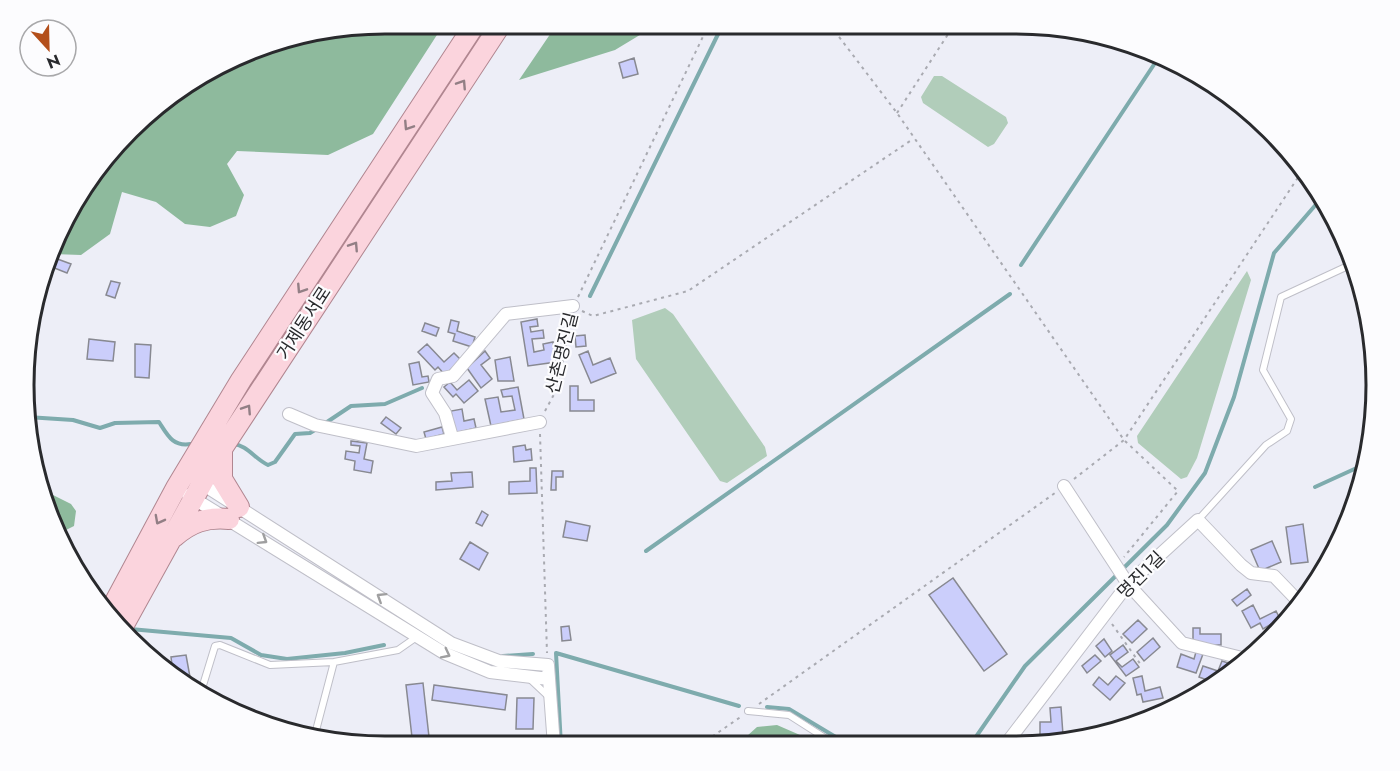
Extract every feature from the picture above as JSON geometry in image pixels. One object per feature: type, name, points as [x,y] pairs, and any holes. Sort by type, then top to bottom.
[{"type":"main road","name":"거제동서로","points":[[121,616],[189,486],[241,380],[468,34]]},
{"type":"main road","name":"거제동서로","points":[[121,616],[169,540],[189,486],[223,447],[494,34]]},
{"type":"main road","points":[[169,540],[198,521],[234,513],[222,479],[223,447]]},
{"type":"street","points":[[452,437],[445,413],[432,393],[438,379],[453,376],[506,314],[573,306]]},
{"type":"street","points":[[289,414],[315,425],[416,446],[452,437],[540,422]]},
{"type":"street","points":[[189,486],[421,631],[499,661],[548,665],[553,736]]},
{"type":"street","points":[[1064,486],[1128,584],[1182,643],[1237,657]]},
{"type":"street","points":[[1198,520],[1241,565],[1251,573],[1274,576],[1294,597]]},
{"type":"street","name":"명진1길","points":[[1012,736],[1128,584],[1198,520]]},
{"type":"street","points":[[421,631],[444,653],[490,672],[549,679]]},
{"type":"lane","points":[[1198,520],[1266,445],[1287,431],[1291,418],[1263,370],[1281,297],[1345,267]]},
{"type":"lane","points":[[203,685],[215,646],[220,645],[270,665],[334,662],[398,650],[421,631]]},
{"type":"lane","points":[[316,730],[334,662]]},
{"type":"lane","points":[[528,678],[543,689],[551,705]]},
{"type":"lane","points":[[748,711],[789,715],[822,736]]},
{"type":"path","name":"산촌명진길","points":[[548,665],[540,422],[558,387],[573,306],[704,34]]},
{"type":"path","points":[[838,34],[897,113],[1124,440],[1178,490],[1116,566]]},
{"type":"path","points":[[897,113],[948,34]]},
{"type":"path","points":[[573,306],[593,316],[688,291],[913,139]]},
{"type":"path","points":[[713,736],[1064,486],[1124,440],[1298,178]]},
{"type":"path","points":[[1104,616],[1141,665]]},
{"type":"green space","points":[[438,34],[373,134],[328,155],[237,151],[227,164],[244,195],[236,216],[210,227],[185,224],[156,202],[122,192],[110,234],[81,255],[60,254],[94,190],[137,137],[190,94],[251,61],[295,46],[363,35]]},
{"type":"green space","points":[[550,34],[641,34],[615,50],[519,80]]},
{"type":"green space","points":[[934,76],[942,76],[1006,117],[1008,123],[994,144],[988,147],[923,103],[921,97]]},
{"type":"green space","points":[[1247,271],[1251,280],[1197,458],[1187,477],[1181,479],[1138,443],[1137,436]]},
{"type":"green space","points":[[665,308],[673,314],[765,447],[767,456],[727,483],[720,481],[636,359],[632,320]]},
{"type":"green space","points":[[47,481],[53,495],[71,504],[76,511],[74,526],[66,530]]},
{"type":"green space","points":[[777,725],[801,736],[747,736],[757,727]]},
{"type":"building","points":[[634,58],[638,74],[623,78],[619,63]]},
{"type":"building","points":[[58,259],[71,264],[67,273],[55,268]]},
{"type":"building","points":[[111,281],[120,283],[115,298],[106,295]]},
{"type":"building","points":[[537,319],[538,326],[530,327],[531,332],[543,330],[544,338],[532,339],[534,352],[544,350],[543,344],[553,342],[556,362],[528,366],[521,322]]},
{"type":"building","points":[[451,320],[459,322],[457,331],[475,337],[472,347],[453,341],[455,334],[448,332]]},
{"type":"building","points":[[425,323],[439,328],[436,336],[422,331]]},
{"type":"building","points":[[585,335],[586,346],[576,347],[575,336]]},
{"type":"building","points":[[89,339],[115,342],[113,361],[87,359]]},
{"type":"building","points":[[135,344],[151,345],[149,378],[135,377]]},
{"type":"building","points":[[427,344],[444,362],[454,353],[461,360],[445,375],[438,367],[435,370],[418,352]]},
{"type":"building","points":[[485,351],[490,358],[481,365],[492,379],[481,388],[467,368]]},
{"type":"building","points":[[588,351],[593,365],[610,358],[616,373],[591,383],[579,355]]},
{"type":"building","points":[[510,357],[514,381],[498,381],[495,360]]},
{"type":"building","points":[[419,362],[422,377],[428,376],[429,382],[413,385],[409,364]]},
{"type":"building","points":[[469,380],[478,391],[464,403],[456,394],[453,397],[444,387],[450,382],[457,390]]},
{"type":"building","points":[[570,386],[578,386],[578,400],[594,400],[594,411],[570,411]]},
{"type":"building","points":[[518,387],[524,419],[491,426],[485,399],[498,397],[501,412],[515,410],[512,396],[503,397],[501,390]]},
{"type":"building","points":[[462,409],[464,421],[474,419],[476,428],[455,433],[451,411]]},
{"type":"building","points":[[386,417],[401,428],[396,434],[381,423]]},
{"type":"building","points":[[442,427],[444,434],[426,439],[424,432]]},
{"type":"building","points":[[351,441],[367,443],[364,459],[373,461],[371,473],[354,470],[355,461],[345,459],[346,451],[359,453],[360,446],[351,445]]},
{"type":"building","points":[[525,445],[526,450],[531,449],[532,460],[514,462],[513,447]]},
{"type":"building","points":[[530,468],[536,468],[537,493],[509,494],[509,482],[530,481]]},
{"type":"building","points":[[552,471],[563,471],[563,477],[556,477],[556,490],[551,490]]},
{"type":"building","points":[[472,472],[473,487],[436,490],[436,482],[452,481],[451,473]]},
{"type":"building","points":[[482,511],[488,515],[482,526],[476,523]]},
{"type":"building","points":[[566,521],[590,526],[587,541],[563,537]]},
{"type":"building","points":[[1303,524],[1308,562],[1291,564],[1286,527]]},
{"type":"building","points":[[1272,541],[1281,562],[1260,571],[1251,550]]},
{"type":"building","points":[[470,542],[488,553],[479,570],[460,559]]},
{"type":"building","points":[[953,578],[1007,654],[984,671],[929,595]]},
{"type":"building","points":[[1247,589],[1251,595],[1237,606],[1232,600]]},
{"type":"building","points":[[1253,605],[1260,619],[1276,611],[1279,616],[1263,629],[1260,623],[1251,628],[1242,611]]},
{"type":"building","points":[[1138,620],[1147,629],[1132,643],[1123,634]]},
{"type":"building","points":[[569,626],[571,640],[562,641],[561,627]]},
{"type":"building","points":[[1193,628],[1200,628],[1200,634],[1221,634],[1221,645],[1201,645],[1193,641]]},
{"type":"building","points":[[1153,638],[1160,647],[1144,661],[1137,652]]},
{"type":"building","points":[[1104,639],[1112,651],[1105,657],[1096,646]]},
{"type":"building","points":[[1123,645],[1128,652],[1116,661],[1122,667],[1133,659],[1139,667],[1126,676],[1110,655]]},
{"type":"building","points":[[1196,652],[1203,654],[1196,673],[1177,667],[1181,654],[1194,659]]},
{"type":"building","points":[[186,655],[190,677],[172,664],[171,657]]},
{"type":"building","points":[[1095,655],[1101,661],[1087,673],[1082,666]]},
{"type":"building","points":[[1222,661],[1229,663],[1210,677],[1206,680],[1199,677],[1203,666],[1218,671]]},
{"type":"building","points":[[1116,676],[1125,683],[1110,700],[1093,685],[1099,677],[1108,685]]},
{"type":"building","points":[[1142,676],[1145,691],[1160,687],[1163,698],[1143,702],[1141,694],[1137,695],[1133,678]]},
{"type":"building","points":[[423,683],[429,736],[412,736],[406,685]]},
{"type":"building","points":[[434,685],[507,695],[505,710],[432,700]]},
{"type":"building","points":[[517,698],[534,698],[533,729],[516,729]]},
{"type":"building","points":[[1061,707],[1063,733],[1040,736],[1040,722],[1051,722],[1050,708]]},
{"type":"waterway","points":[[590,296],[718,34]]},
{"type":"waterway","points":[[1021,265],[1155,64]]},
{"type":"waterway","points":[[977,736],[1025,666],[1167,525],[1205,473],[1234,397],[1274,253],[1315,205]]},
{"type":"waterway","points":[[646,551],[1010,294]]},
{"type":"waterway","points":[[324,424],[351,406],[385,404],[422,388]]},
{"type":"waterway","points":[[36,418],[73,420],[100,428],[115,423],[159,422],[175,442],[191,444]]},
{"type":"waterway","points":[[233,444],[243,447],[268,465],[275,462],[295,434],[310,433],[318,428]]},
{"type":"waterway","points":[[1315,487],[1356,468]]},
{"type":"waterway","points":[[133,629],[231,638],[261,655],[287,659],[345,653],[384,645]]},
{"type":"waterway","points":[[560,736],[556,653],[739,706]]},
{"type":"waterway","points":[[503,656],[533,654]]},
{"type":"waterway","points":[[767,707],[789,709],[834,736]]}]
